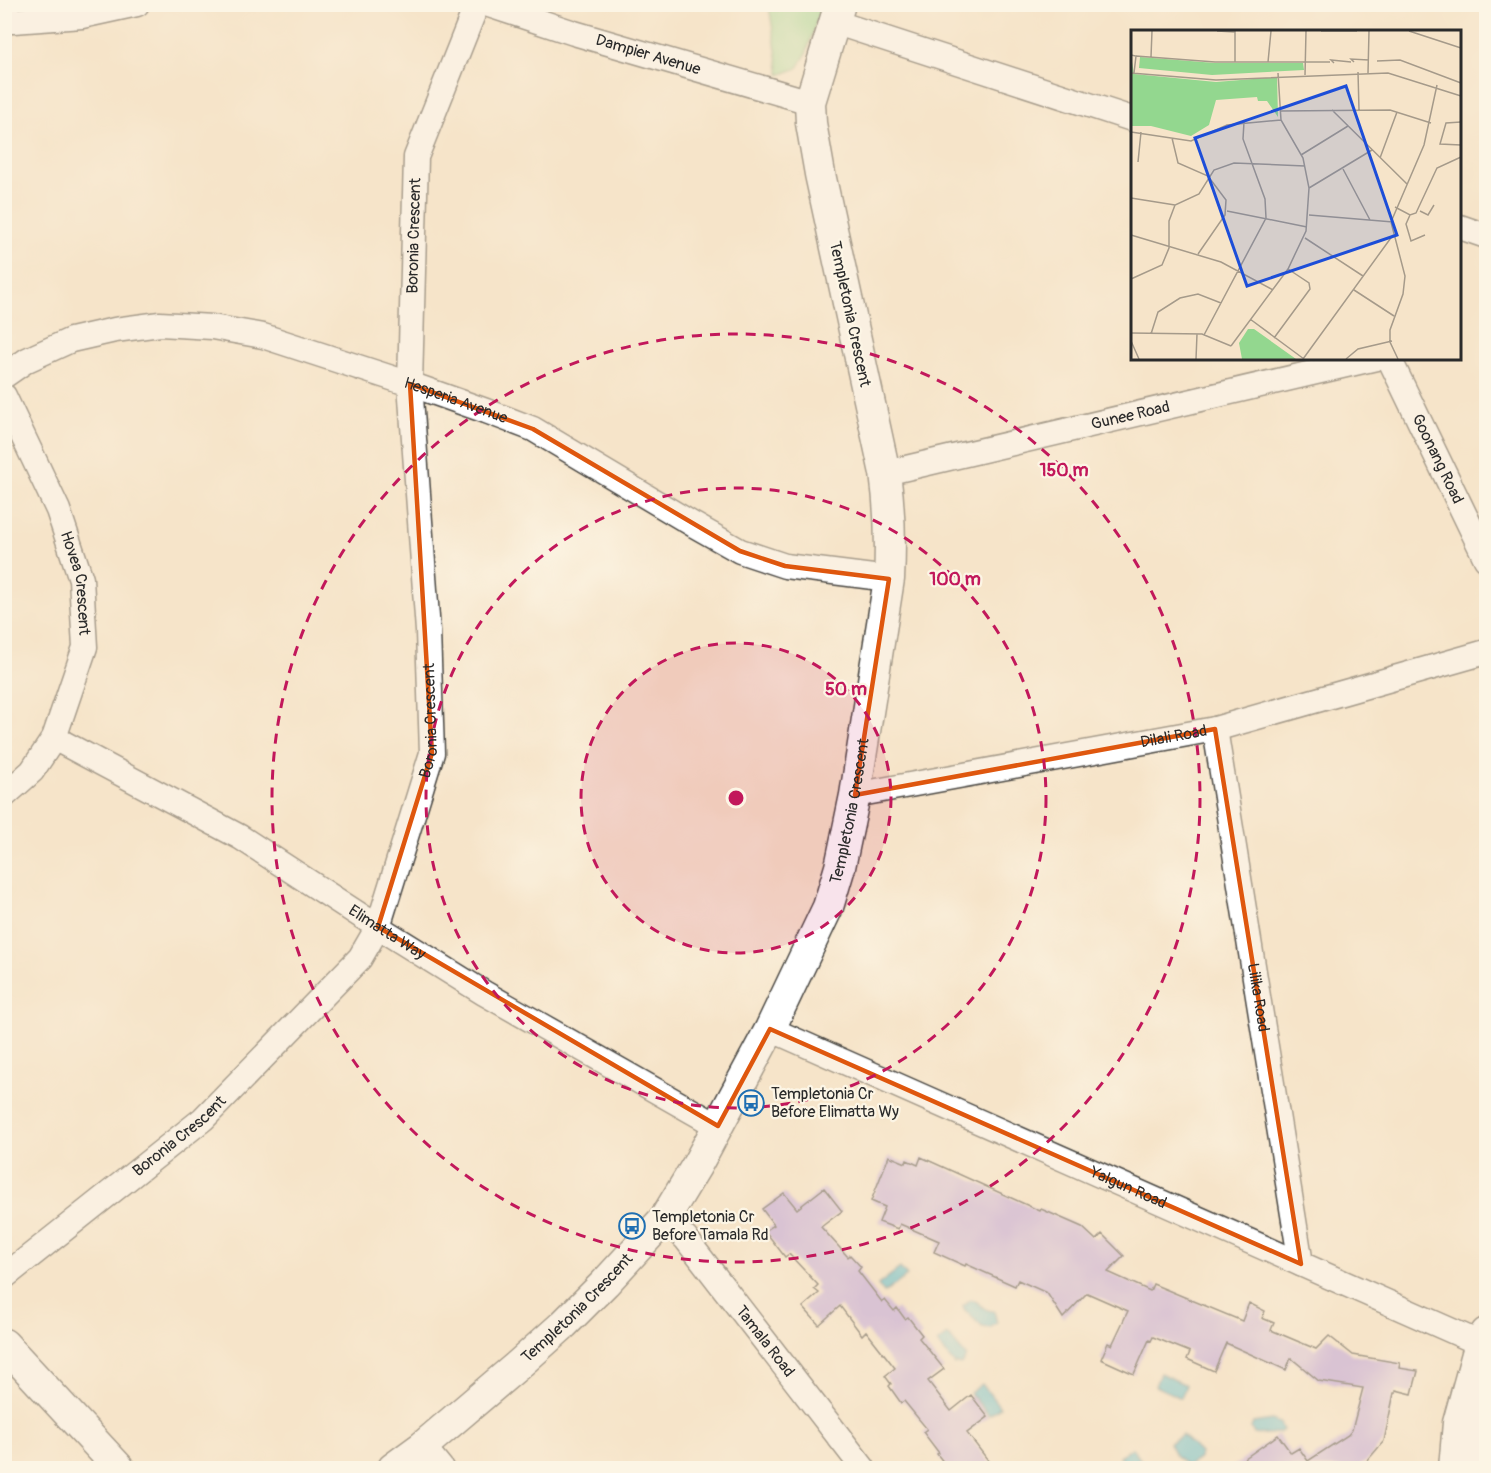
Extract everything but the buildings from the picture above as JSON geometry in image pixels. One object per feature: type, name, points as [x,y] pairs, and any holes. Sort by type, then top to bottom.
[{"type":"street","points":[[4,21],[82,16],[137,4]]},
{"type":"street","name":"Boronia Crescent","points":[[4,1277],[203,1119],[360,958],[378,927],[432,753],[428,631],[410,384],[416,158],[477,4]]},
{"type":"street","name":"Dampier Avenue","points":[[486,4],[574,33],[810,102]]},
{"type":"street","points":[[837,13],[1131,119]]},
{"type":"street","name":"Templetonia Crescent","points":[[393,1468],[432,1457],[517,1366],[605,1283],[665,1218],[683,1190],[770,1029],[828,907],[840,867],[855,795],[889,579],[890,533],[885,473],[811,123],[810,102],[837,13]]},
{"type":"street","points":[[1461,227],[1486,236]]},
{"type":"street","name":"Hesperia Avenue","points":[[4,376],[27,360],[71,340],[115,330],[160,324],[212,327],[263,336],[410,384],[532,429],[740,551],[785,566],[889,579]]},
{"type":"street","name":"Gunee Road","points":[[885,473],[1367,360]]},
{"type":"street","name":"Goonang Road","points":[[1390,360],[1486,559]]},
{"type":"street","name":"Hovea Crescent","points":[[4,396],[58,510],[81,579],[85,647],[54,738],[32,771],[4,796]]},
{"type":"street","name":"Dilali Road","points":[[855,795],[1215,729],[1486,652]]},
{"type":"street","name":"Lilika Road","points":[[1215,729],[1301,1264]]},
{"type":"street","name":"Elimatta Way","points":[[54,738],[240,837],[484,993],[718,1126]]},
{"type":"street","name":"Yalgun Road","points":[[770,1029],[1301,1264],[1484,1341]]},
{"type":"street","name":"Tamala Road","points":[[665,1218],[686,1239],[863,1468]]},
{"type":"street","points":[[1467,1468],[1458,1423],[1484,1341]]},
{"type":"street","points":[[4,1344],[119,1468]]},
{"type":"street","points":[[1467,1468],[1475,1459],[1486,1399]]},
{"type":"highlighted area","points":[[410,384],[533,429],[740,551],[785,566],[889,579],[855,795],[1215,729],[1301,1264],[770,1029],[718,1126],[378,927],[432,753]]},
{"type":"green space","points":[[769,5],[822,5],[806,54],[798,68],[780,75]]},
{"type":"water","points":[[900,1268],[907,1276],[884,1293],[878,1285]]},
{"type":"water","points":[[970,1299],[994,1311],[997,1323],[990,1328],[982,1327],[964,1309],[963,1305]]},
{"type":"water","points":[[948,1335],[966,1356],[961,1365],[955,1365],[937,1343]]},
{"type":"water","points":[[1160,1373],[1186,1385],[1181,1398],[1155,1386]]},
{"type":"water","points":[[982,1384],[1000,1407],[989,1415],[970,1393]]},
{"type":"water","points":[[1272,1420],[1280,1423],[1283,1430],[1279,1433],[1254,1434],[1251,1428],[1253,1423]]},
{"type":"water","points":[[1182,1435],[1200,1453],[1199,1459],[1187,1466],[1175,1455],[1169,1443]]},
{"type":"water","points":[[1132,1448],[1143,1463],[1148,1464],[1150,1468],[1128,1468],[1119,1456]]},
{"type":"place","name":"Templetonia Cr Before Elimatta Wy","points":[[751,1103]]},
{"type":"place","name":"Templetonia Cr Before Tamala Rd","points":[[632,1226]]}]
